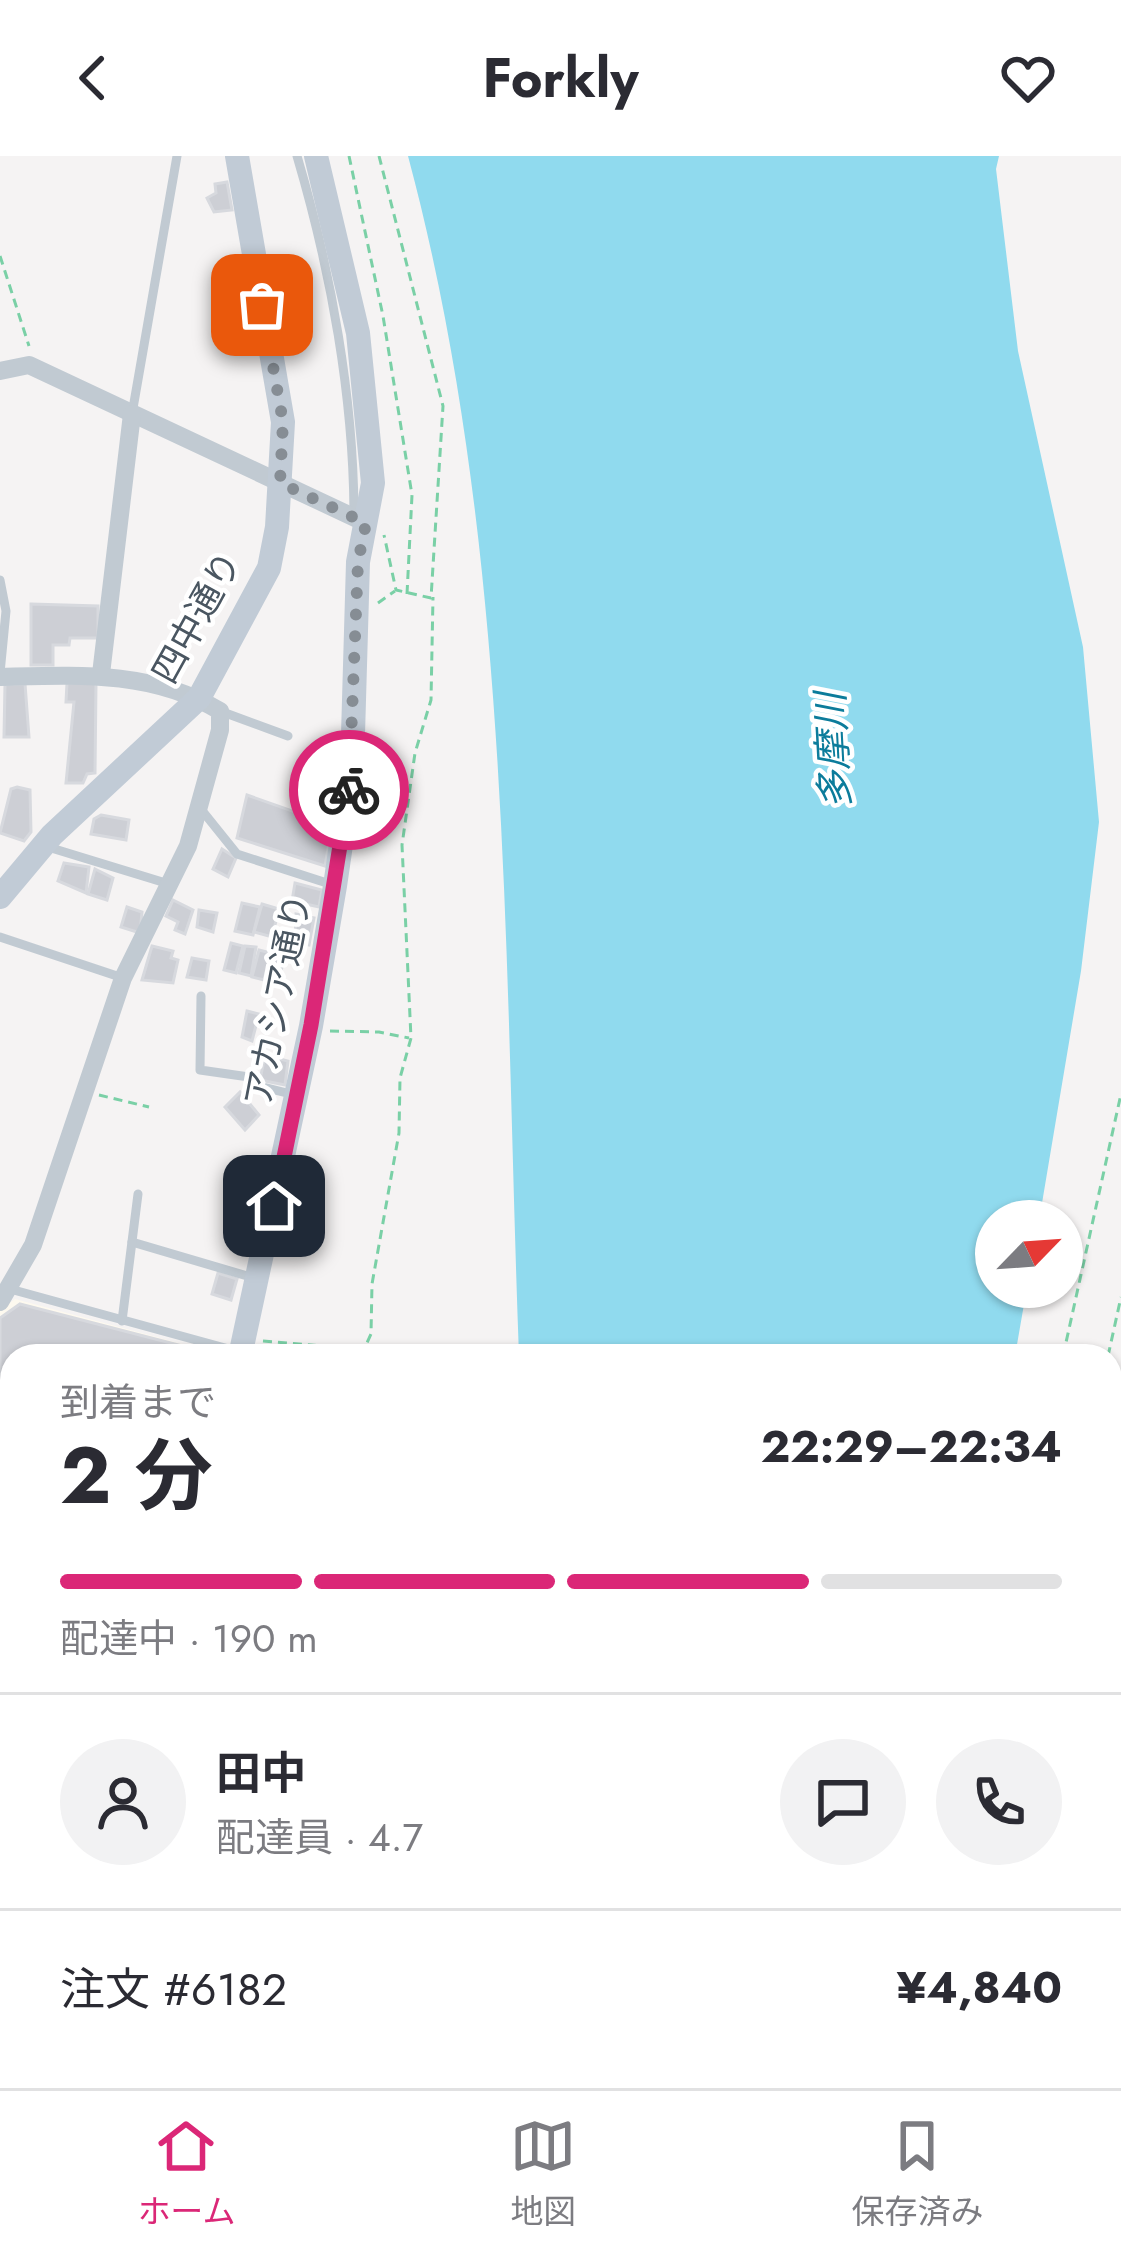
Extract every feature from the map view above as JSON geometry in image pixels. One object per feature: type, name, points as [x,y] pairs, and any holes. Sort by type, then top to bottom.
[{"type":"street","name":"四中通り","points":[[0,897],[43,844],[210,705],[269,568],[283,422],[237,156]]},
{"type":"street","name":"アカシア通り","points":[[249,1344],[257,1279],[297,1096],[335,886],[352,769],[360,520],[373,457],[358,333],[316,156]]},
{"type":"street","points":[[0,371],[29,365],[360,520]]},
{"type":"street","points":[[101,674],[132,414]]},
{"type":"street","points":[[0,675],[101,674],[152,682],[210,705],[200,808],[170,884],[123,978],[33,1245],[5,1296]]},
{"type":"lane","points":[[132,414],[177,156]]},
{"type":"lane","points":[[297,156],[330,302],[354,448],[360,520]]},
{"type":"lane","points":[[0,580],[6,611],[0,675]]},
{"type":"lane","points":[[210,705],[288,736]]},
{"type":"lane","points":[[200,808],[237,854],[335,886]]},
{"type":"lane","points":[[43,844],[170,884]]},
{"type":"lane","points":[[0,937],[123,978]]},
{"type":"lane","points":[[201,996],[200,1070],[250,1077],[255,1085],[297,1096]]},
{"type":"lane","points":[[122,1321],[138,1194]]},
{"type":"lane","points":[[132,1242],[257,1279]]},
{"type":"lane","points":[[5,1296],[222,1344]]},
{"type":"path","points":[[349,156],[383,316],[412,495],[407,596]]},
{"type":"path","points":[[0,256],[26,337],[29,365]]},
{"type":"path","points":[[378,603],[396,590]]},
{"type":"path","points":[[366,1344],[371,1334],[372,1284],[398,1142],[400,1078],[411,1038],[402,845],[416,753],[431,700],[433,596]]},
{"type":"path","points":[[368,790],[385,791]]},
{"type":"path","points":[[327,1031],[411,1038]]},
{"type":"path","points":[[83,1091],[149,1107]]},
{"type":"path","points":[[1066,1344],[1121,1094]]},
{"type":"path","points":[[1111,1344],[1121,1297]]},
{"type":"shaded area","points":[[15,1299],[182,1344],[0,1344],[0,1310]]},
{"type":"water","name":"多摩川","points":[[408,156],[999,156],[996,169],[1018,351],[1083,647],[1099,822],[1081,971],[1043,1200],[975,1200],[975,1308],[1023,1308],[1017,1344],[519,1344],[497,752],[467,451],[442,303]]},
{"type":"building","points":[[227,182],[232,210],[214,212],[207,198],[216,193],[215,184]]},
{"type":"building","points":[[31,604],[98,606],[98,638],[70,638],[69,645],[53,645],[53,665],[31,665]]},
{"type":"building","points":[[67,683],[96,683],[95,773],[87,774],[83,783],[66,783],[74,702],[66,702]]},
{"type":"building","points":[[5,684],[25,684],[29,737],[4,737]]},
{"type":"building","points":[[11,789],[30,790],[31,832],[24,841],[0,833]]},
{"type":"building","points":[[247,795],[332,825],[325,866],[237,838]]},
{"type":"building","points":[[101,815],[129,820],[126,840],[91,834],[94,819]]},
{"type":"building","points":[[222,849],[236,858],[228,877],[213,869]]},
{"type":"building","points":[[64,863],[89,867],[86,893],[58,881]]},
{"type":"building","points":[[95,869],[113,878],[107,900],[88,894]]},
{"type":"building","points":[[295,883],[322,890],[319,907],[292,901]]},
{"type":"building","points":[[173,900],[193,910],[185,934],[175,930],[178,922],[166,916]]},
{"type":"building","points":[[242,903],[260,907],[253,935],[235,931]]},
{"type":"building","points":[[262,904],[279,909],[272,937],[254,932]]},
{"type":"building","points":[[127,907],[142,912],[140,933],[121,927]]},
{"type":"building","points":[[199,910],[217,913],[213,932],[197,927]]},
{"type":"building","points":[[296,914],[314,918],[309,945],[295,942]]},
{"type":"building","points":[[231,943],[243,946],[236,973],[224,970]]},
{"type":"building","points":[[152,946],[173,951],[171,958],[178,960],[173,983],[142,980]]},
{"type":"building","points":[[245,946],[256,947],[251,976],[239,973]]},
{"type":"building","points":[[259,950],[271,953],[264,980],[252,977]]},
{"type":"building","points":[[273,952],[285,955],[278,983],[266,980]]},
{"type":"building","points":[[192,958],[209,961],[206,980],[187,977]]},
{"type":"building","points":[[247,1011],[259,1014],[252,1041],[242,1037]]},
{"type":"building","points":[[265,1055],[288,1061],[285,1085],[260,1080]]},
{"type":"building","points":[[240,1092],[259,1115],[245,1130],[225,1107]]},
{"type":"building","points":[[218,1273],[237,1279],[231,1300],[212,1294]]},
{"type":"building","points":[[20,1304],[175,1344],[0,1344],[0,1318]]},
{"type":"way so far","points":[[262,305],[283,422],[280,483],[366,523],[358,562],[349,790]]},
{"type":"route","points":[[274,1206],[311,1025],[349,790]]}]
